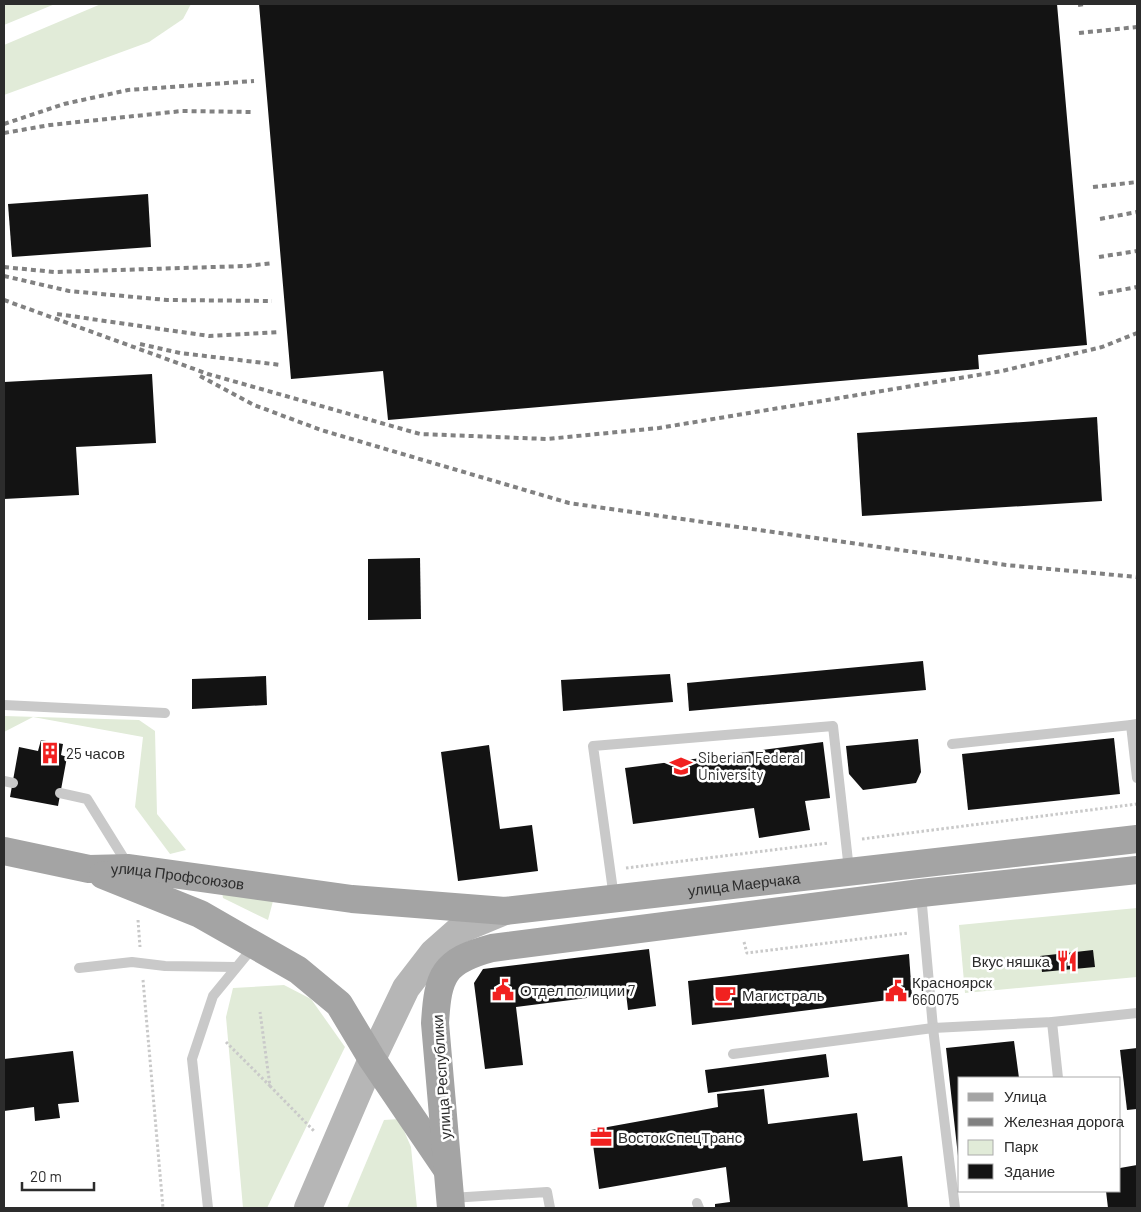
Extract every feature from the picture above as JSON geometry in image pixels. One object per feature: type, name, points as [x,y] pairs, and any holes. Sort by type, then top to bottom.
[{"type":"main road","name":"улица Маерчака","points":[[352,899],[505,911],[1137,839]]},
{"type":"main road","name":"улица Профсоюзов","points":[[4,851],[89,869],[130,868],[352,899]]},
{"type":"main road","points":[[89,869],[200,914],[298,970],[340,1004],[372,1059],[447,1169]]},
{"type":"main road","points":[[921,902],[1137,870]]},
{"type":"main road","name":"улица Республики","points":[[451,1203],[435,1023],[437,993],[442,980],[454,963],[492,948],[921,902]]},
{"type":"main road","points":[[308,1208],[372,1059],[406,988],[433,953],[459,930],[505,911]]},
{"type":"lane","points":[[4,705],[165,713]]},
{"type":"lane","points":[[952,744],[1134,724],[1137,778]]},
{"type":"lane","points":[[614,899],[593,746],[833,726],[849,871]]},
{"type":"lane","points":[[60,793],[87,799],[130,868]]},
{"type":"lane","points":[[921,902],[933,1028],[955,1208]]},
{"type":"lane","points":[[208,1208],[192,1058],[213,996],[255,945]]},
{"type":"lane","points":[[79,968],[142,962],[165,966],[236,967]]},
{"type":"lane","points":[[733,1054],[933,1028],[1052,1022],[1137,1013]]},
{"type":"lane","points":[[1052,1022],[1058,1077]]},
{"type":"lane","points":[[451,1203],[547,1192],[550,1208]]},
{"type":"path","points":[[610,870],[1137,804]]},
{"type":"path","points":[[742,937],[747,953],[908,933],[921,902]]},
{"type":"path","points":[[138,920],[163,1208]]},
{"type":"path","points":[[260,1012],[270,1086]]},
{"type":"path","points":[[226,1042],[316,1133]]},
{"type":"green space","points":[[4,4],[55,4],[4,25]]},
{"type":"green space","points":[[101,4],[191,4],[183,19],[149,42],[4,95],[4,45]]},
{"type":"green space","points":[[4,716],[139,720],[155,731],[157,814],[186,850],[170,854],[135,807],[143,737],[33,717],[4,732]]},
{"type":"green space","points":[[222,892],[273,901],[268,920],[223,898]]},
{"type":"green space","points":[[1137,908],[1137,977],[965,993],[959,925]]},
{"type":"green space","points":[[284,985],[311,999],[345,1047],[267,1208],[243,1208],[226,1017],[233,988]]},
{"type":"green space","points":[[399,1119],[411,1147],[417,1208],[347,1208],[384,1120]]},
{"type":"building","points":[[259,4],[1057,4],[1087,345],[978,355],[979,369],[388,420],[383,371],[291,379]]},
{"type":"building","points":[[148,194],[151,247],[12,257],[8,204]]},
{"type":"building","points":[[152,374],[156,443],[76,447],[79,495],[4,499],[4,382]]},
{"type":"building","points":[[1097,417],[1102,501],[862,516],[857,433]]},
{"type":"building","points":[[420,558],[421,619],[368,620],[368,559]]},
{"type":"building","points":[[923,661],[926,690],[689,711],[687,683]]},
{"type":"building","points":[[670,674],[673,702],[563,711],[561,680]]},
{"type":"building","points":[[266,676],[267,705],[192,709],[192,679]]},
{"type":"building","points":[[1114,738],[1120,794],[968,810],[962,754]]},
{"type":"building","points":[[918,739],[921,772],[916,783],[863,790],[849,774],[846,746]]},
{"type":"building","points":[[41,740],[63,744],[61,755],[67,757],[58,806],[10,797],[19,747],[38,751]]},
{"type":"building","points":[[823,742],[830,798],[805,801],[810,830],[759,838],[754,808],[633,824],[625,768]]},
{"type":"building","points":[[489,745],[500,829],[532,825],[538,871],[458,881],[441,752]]},
{"type":"building","points":[[649,949],[656,1006],[628,1010],[626,993],[516,1007],[523,1065],[485,1069],[474,983],[483,969]]},
{"type":"building","name":"Вкус няшка","points":[[1093,950],[1095,967],[1042,972],[1040,956]]},
{"type":"building","points":[[909,954],[912,997],[692,1025],[688,981]]},
{"type":"building","points":[[1014,1041],[1019,1077],[958,1077],[958,1156],[946,1048]]},
{"type":"building","points":[[1137,1048],[1137,1109],[1127,1110],[1120,1050]]},
{"type":"building","points":[[73,1051],[79,1102],[58,1104],[60,1118],[35,1121],[34,1107],[4,1111],[4,1059]]},
{"type":"building","points":[[826,1054],[829,1077],[708,1093],[705,1070]]},
{"type":"building","points":[[764,1089],[768,1124],[857,1113],[863,1161],[902,1156],[908,1208],[715,1208],[715,1204],[730,1202],[726,1167],[599,1189],[591,1130],[718,1107],[717,1094]]},
{"type":"building","points":[[1137,1165],[1137,1208],[1108,1208],[1106,1192],[1121,1192],[1121,1168]]},
{"type":"railway","points":[[1078,5],[1085,4]]},
{"type":"railway","points":[[1079,33],[1137,27]]},
{"type":"railway","points":[[4,124],[64,104],[128,90],[254,81]]},
{"type":"railway","points":[[4,133],[50,125],[182,111],[253,112]]},
{"type":"railway","points":[[1093,187],[1137,182]]},
{"type":"railway","points":[[1100,219],[1137,212]]},
{"type":"railway","points":[[1099,257],[1137,251]]},
{"type":"railway","points":[[4,267],[54,272],[246,266],[273,263]]},
{"type":"railway","points":[[4,276],[69,291],[167,300],[272,301]]},
{"type":"railway","points":[[1099,294],[1137,287]]},
{"type":"railway","points":[[4,300],[208,374],[420,434],[547,439],[659,428],[1002,371],[1102,347],[1137,333]]},
{"type":"railway","points":[[57,314],[209,336],[280,332]]},
{"type":"railway","points":[[140,344],[180,353],[281,365]]},
{"type":"railway","points":[[200,376],[254,405],[321,430],[569,503],[1006,565],[1137,577]]},
{"type":"place","name":"25 часов","points":[[50,753]]},
{"type":"place","name":"Siberian Federal University","points":[[681,766]]},
{"type":"place","name":"Вкус няшка","points":[[1067,961]]},
{"type":"place","name":"Отдел полиции 7","points":[[503,990]]},
{"type":"place","name":"Красноярск 660075","points":[[896,991]]},
{"type":"place","name":"Магистраль","points":[[725,995]]},
{"type":"place","name":"ВостокСпецТранс","points":[[601,1137]]}]
